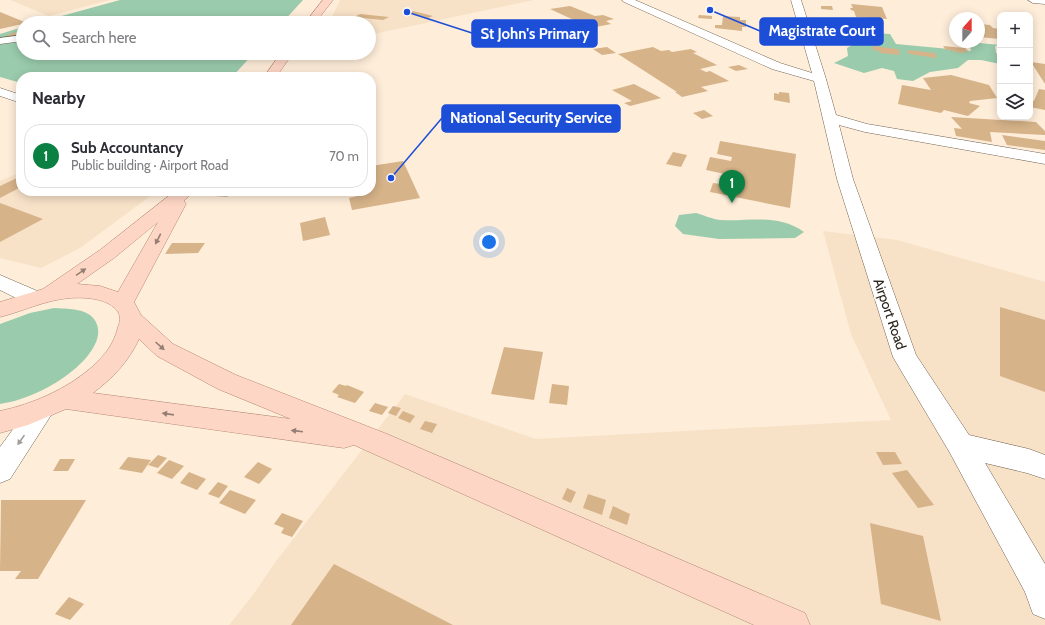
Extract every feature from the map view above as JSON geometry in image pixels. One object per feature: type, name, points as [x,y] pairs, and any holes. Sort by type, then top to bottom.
[{"type":"main road","points":[[315,16],[328,0]]},
{"type":"main road","points":[[274,72],[282,60]]},
{"type":"main road","points":[[41,296],[107,254],[179,196]]},
{"type":"main road","points":[[0,422],[53,404],[94,379],[116,358],[129,337],[127,311],[143,268],[182,196]]},
{"type":"main road","points":[[0,310],[41,296],[79,291],[104,294],[127,311],[165,350],[227,382],[377,442],[793,625]]},
{"type":"main road","points":[[53,404],[235,423],[377,442]]},
{"type":"street","points":[[627,0],[776,66],[820,78]]},
{"type":"street","name":"Airport Road","points":[[796,0],[820,78],[845,179],[905,357],[960,445],[1039,585],[1045,602]]},
{"type":"street","points":[[1033,0],[1045,1]]},
{"type":"street","points":[[0,41],[16,39]]},
{"type":"street","points":[[0,92],[16,97]]},
{"type":"street","points":[[830,118],[880,131],[1045,158]]},
{"type":"street","points":[[0,282],[41,296]]},
{"type":"street","points":[[0,470],[53,404]]},
{"type":"street","points":[[960,445],[1028,461],[1045,467]]},
{"type":"shaded area","points":[[10,0],[110,0],[49,16]]},
{"type":"shaded area","points":[[340,0],[534,0],[376,34],[376,16],[332,16]]},
{"type":"shaded area","points":[[16,174],[16,196],[150,196],[80,248],[41,268],[0,258],[0,181]]},
{"type":"shaded area","points":[[823,231],[897,240],[1045,282],[1045,625],[229,625],[405,394],[536,439],[891,420],[851,334]]},
{"type":"green space","points":[[120,0],[303,0],[288,16],[62,16]]},
{"type":"green space","points":[[16,29],[16,60],[248,60],[237,72],[16,72],[16,82],[0,77],[0,34]]},
{"type":"green space","points":[[860,32],[890,34],[896,44],[971,51],[970,48],[985,48],[985,44],[997,45],[995,46],[997,63],[981,60],[968,60],[958,68],[930,72],[913,81],[897,79],[894,71],[882,68],[864,73],[834,63],[848,56],[847,48],[859,41]]},
{"type":"green space","points":[[696,213],[720,220],[773,220],[784,222],[804,232],[795,238],[719,239],[683,234],[675,226],[679,215]]},
{"type":"green space","points":[[54,308],[77,310],[90,315],[98,328],[96,342],[88,356],[77,367],[51,386],[21,399],[0,404],[0,324],[30,313]]},
{"type":"building","points":[[851,4],[882,7],[887,19],[856,17],[854,11],[850,8],[853,8]]},
{"type":"building","points":[[570,6],[595,16],[603,15],[614,19],[606,21],[611,24],[591,28],[585,26],[576,28],[566,23],[576,21],[550,9]]},
{"type":"building","points":[[821,6],[832,6],[833,10],[821,9]]},
{"type":"building","points":[[413,11],[433,16],[428,18],[409,13]]},
{"type":"building","points":[[0,12],[16,19],[16,25],[0,29]]},
{"type":"building","points":[[360,14],[389,17],[383,20],[376,19],[376,16],[356,16]]},
{"type":"building","points":[[699,15],[712,16],[712,19],[698,18]]},
{"type":"building","points":[[723,16],[740,17],[740,20],[746,20],[746,27],[742,27],[742,31],[715,28],[715,25],[722,25]]},
{"type":"building","points":[[985,25],[997,29],[997,39],[985,38]]},
{"type":"building","points":[[16,32],[16,35],[6,35]]},
{"type":"building","points":[[872,46],[898,49],[900,55],[880,53],[879,51],[873,50]]},
{"type":"building","points":[[943,46],[949,47],[949,48],[965,48],[968,51],[965,51],[967,53],[946,50]]},
{"type":"building","points":[[607,47],[616,53],[602,55],[593,49]]},
{"type":"building","points":[[653,47],[661,51],[669,50],[672,52],[691,49],[697,52],[693,53],[717,65],[700,69],[706,72],[710,71],[729,81],[701,87],[708,91],[682,97],[675,92],[677,92],[618,54]]},
{"type":"building","points":[[907,50],[935,53],[937,58],[909,54]]},
{"type":"building","points":[[1033,62],[1045,64],[1045,84],[1033,65]]},
{"type":"building","points":[[739,65],[748,69],[736,71],[728,67]]},
{"type":"building","points":[[951,75],[989,85],[997,98],[970,101],[969,103],[980,106],[968,116],[944,110],[941,113],[898,104],[902,85],[931,90],[923,78]]},
{"type":"building","points":[[634,84],[661,98],[630,106],[624,103],[632,101],[612,90]]},
{"type":"building","points":[[1039,89],[1045,90],[1045,110],[1033,108]]},
{"type":"building","points":[[779,92],[789,93],[790,103],[774,100],[774,93],[779,94]]},
{"type":"building","points":[[704,110],[713,116],[702,119],[693,113]]},
{"type":"building","points":[[951,117],[1036,122],[1045,131],[1045,135],[990,132],[992,142],[956,136],[954,128],[962,129]]},
{"type":"building","points":[[1002,135],[1045,141],[1045,150],[1007,145]]},
{"type":"building","points":[[720,141],[796,154],[790,208],[710,192],[713,183],[722,184],[725,174],[706,170],[710,157],[731,161],[732,157],[717,154]]},
{"type":"building","points":[[673,152],[687,155],[681,167],[666,164]]},
{"type":"building","points":[[403,161],[420,198],[352,210],[349,198],[358,196],[376,196],[376,165]]},
{"type":"building","points":[[16,178],[16,190],[0,198],[0,186]]},
{"type":"building","points":[[0,203],[43,219],[0,242]]},
{"type":"building","points":[[325,217],[330,235],[303,241],[300,223]]},
{"type":"building","points":[[172,243],[205,243],[198,253],[165,254]]},
{"type":"building","points":[[1000,307],[1045,320],[1045,392],[1000,376]]},
{"type":"building","points":[[504,347],[543,352],[534,400],[491,394]]},
{"type":"building","points":[[339,384],[347,385],[364,392],[355,403],[337,397],[339,395],[332,392]]},
{"type":"building","points":[[552,384],[569,386],[567,405],[549,403]]},
{"type":"building","points":[[375,403],[388,407],[382,415],[369,411]]},
{"type":"building","points":[[393,406],[401,408],[396,416],[388,413]]},
{"type":"building","points":[[403,411],[415,416],[410,423],[398,418]]},
{"type":"building","points":[[425,421],[437,424],[432,433],[420,429]]},
{"type":"building","points":[[876,452],[895,452],[902,464],[883,465]]},
{"type":"building","points":[[158,455],[167,458],[158,468],[148,465]]},
{"type":"building","points":[[128,457],[151,460],[142,473],[119,469]]},
{"type":"building","points":[[60,459],[75,459],[68,471],[53,471]]},
{"type":"building","points":[[169,460],[184,466],[172,479],[157,473]]},
{"type":"building","points":[[258,462],[272,469],[259,484],[244,477]]},
{"type":"building","points":[[907,470],[934,505],[918,508],[892,473]]},
{"type":"building","points":[[189,472],[206,479],[197,490],[180,483]]},
{"type":"building","points":[[218,482],[228,486],[219,498],[208,494]]},
{"type":"building","points":[[567,488],[576,492],[571,503],[562,499]]},
{"type":"building","points":[[230,490],[256,500],[245,514],[219,503]]},
{"type":"building","points":[[588,494],[606,500],[602,515],[583,508]]},
{"type":"building","points":[[1,500],[86,500],[38,579],[15,579],[21,571],[0,571]]},
{"type":"building","points":[[613,506],[630,514],[627,525],[609,518]]},
{"type":"building","points":[[282,513],[303,521],[292,537],[281,533],[284,528],[274,524]]},
{"type":"building","points":[[870,523],[923,536],[941,621],[881,604]]},
{"type":"building","points":[[334,564],[453,625],[291,625]]},
{"type":"building","points":[[69,597],[84,604],[70,620],[55,614]]},
{"type":"place","name":"Magistrate Court","points":[[710,10]]},
{"type":"place","name":"St John's Primary","points":[[407,12]]},
{"type":"place","name":"National Security Service","points":[[391,178]]},
{"type":"place","name":"Sub Accountancy","points":[[732,203]]}]
